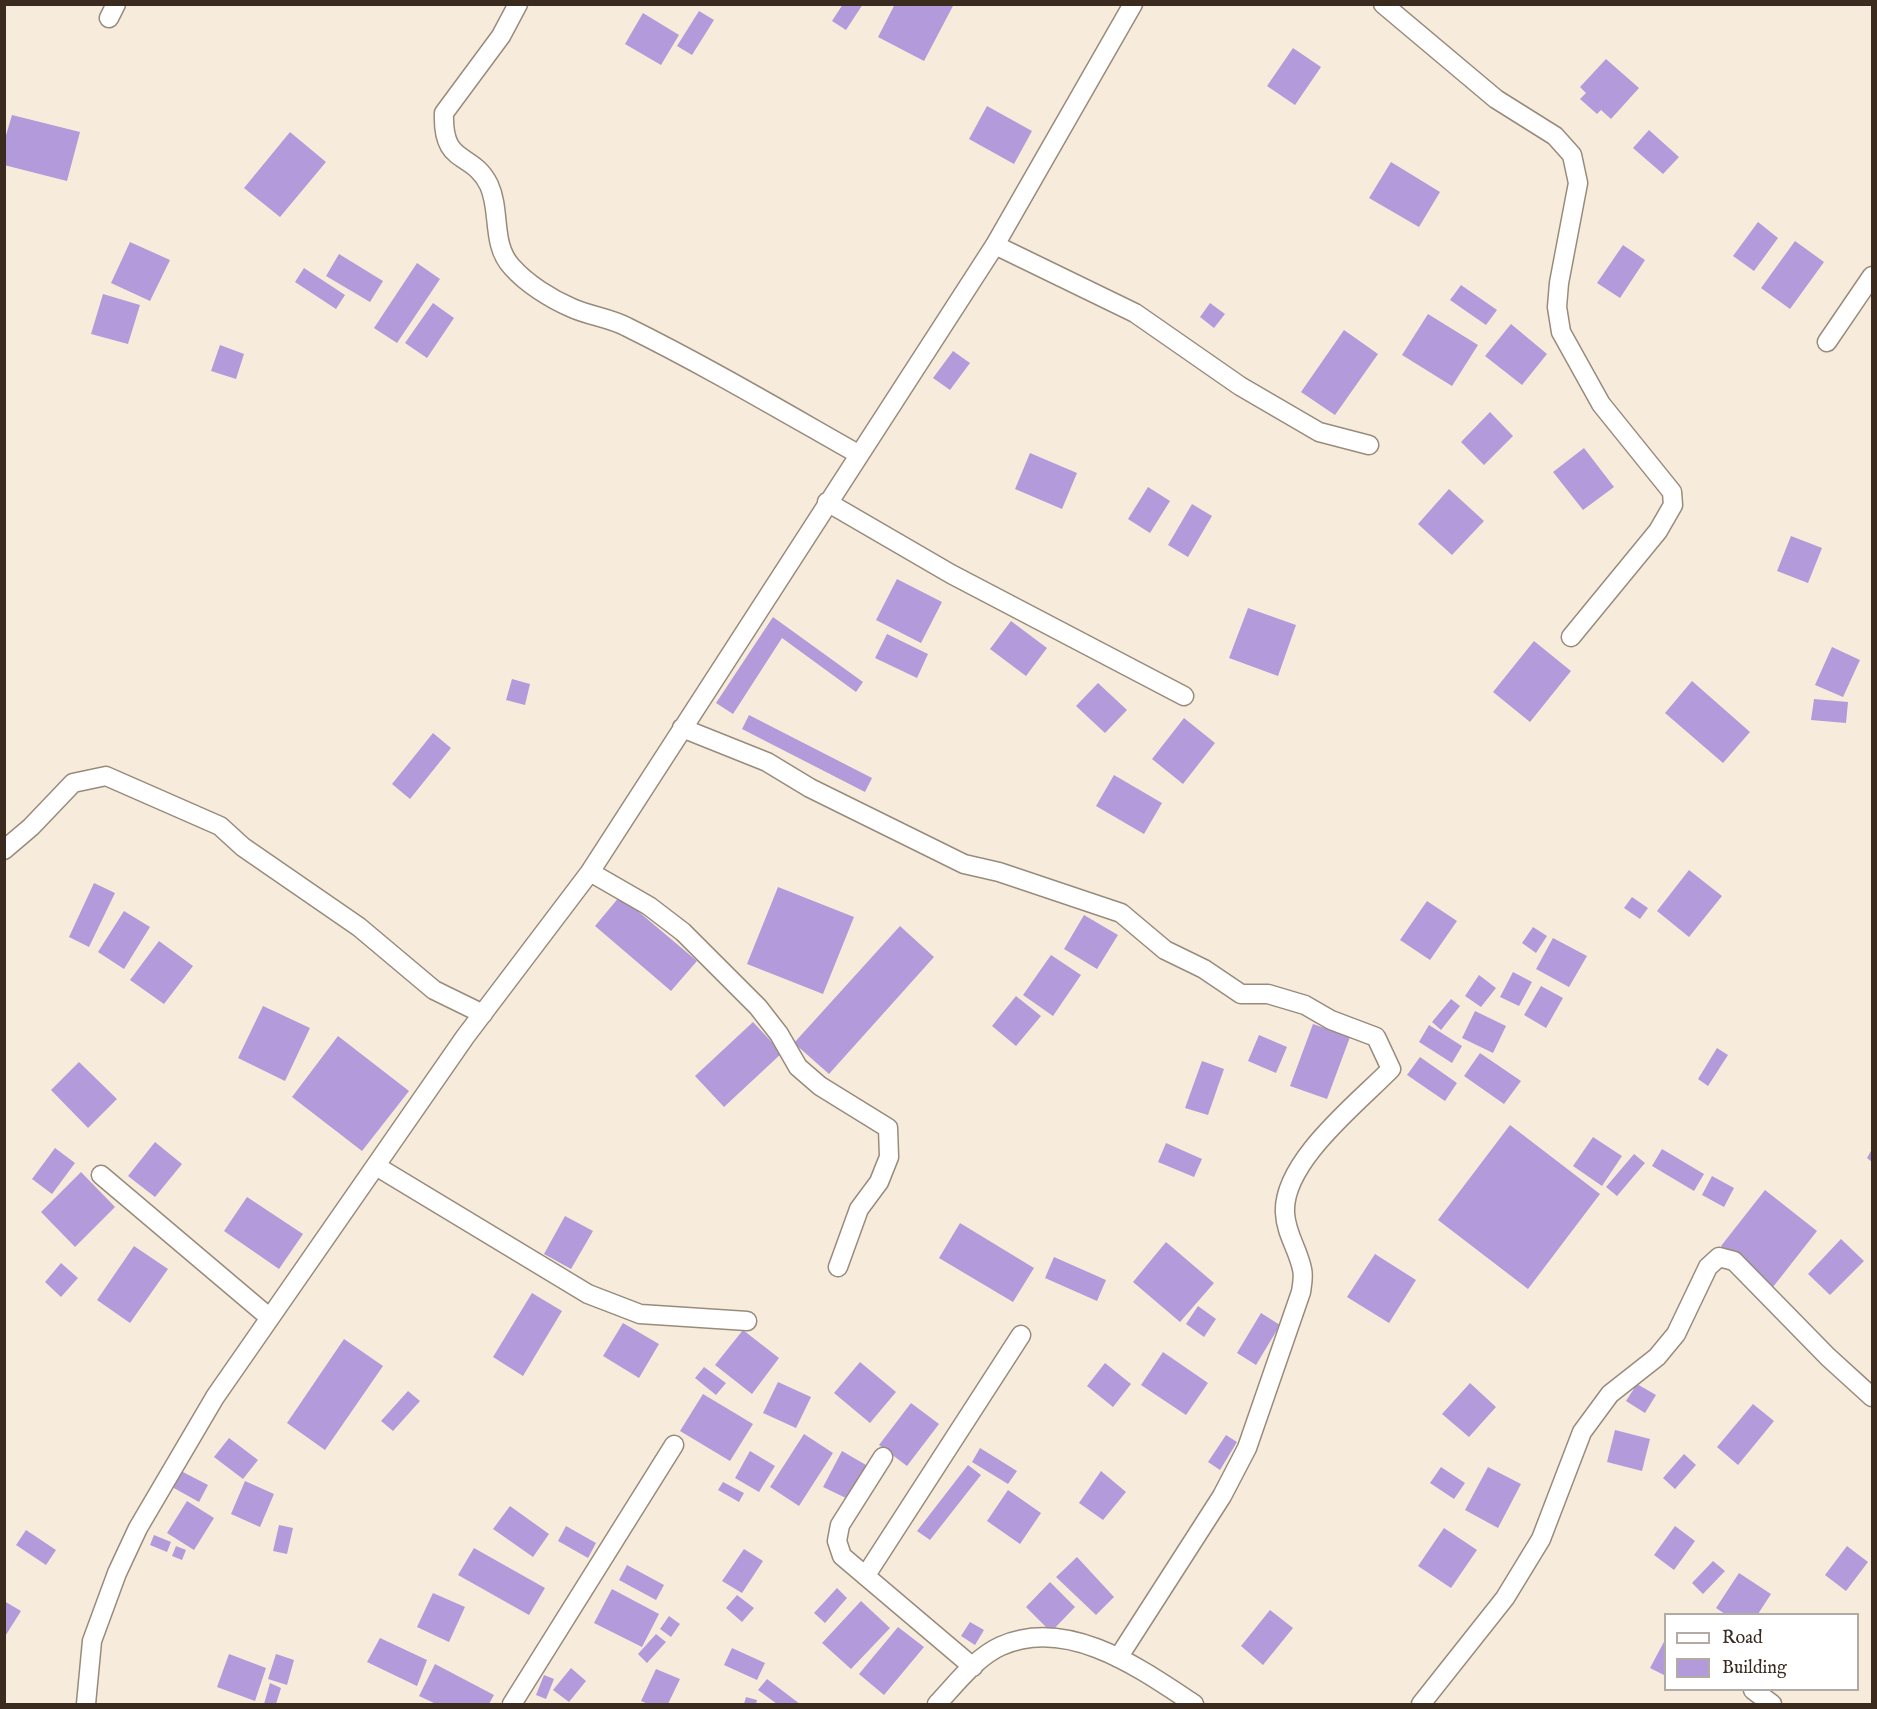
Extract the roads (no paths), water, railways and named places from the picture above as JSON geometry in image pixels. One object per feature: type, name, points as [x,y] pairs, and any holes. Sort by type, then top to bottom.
[{"type":"street","points":[[518,4],[501,36],[444,113],[443,128],[446,144],[479,172],[489,186],[500,244],[511,266],[539,290],[571,308],[624,325],[858,454]]},
{"type":"street","points":[[86,1704],[92,1641],[117,1574],[134,1537],[215,1397],[483,1014],[590,872],[995,244],[1133,4]]},
{"type":"street","points":[[1383,4],[1496,99],[1555,136],[1572,155],[1578,183],[1559,283],[1557,307],[1561,332],[1601,404],[1672,492],[1673,505],[1658,531],[1571,637]]},
{"type":"street","points":[[995,244],[1135,313],[1240,386],[1319,432],[1369,445]]},
{"type":"street","points":[[1827,342],[1872,276]]},
{"type":"street","points":[[827,502],[951,574],[1184,696]]},
{"type":"street","points":[[682,728],[768,762],[810,788],[964,864],[999,872],[1121,913],[1165,950],[1204,969],[1241,994],[1268,994],[1305,1005],[1331,1020],[1376,1037],[1386,1058],[1391,1069],[1312,1149],[1290,1182],[1284,1210],[1288,1234],[1303,1270],[1301,1292],[1247,1448],[1222,1496],[1118,1658]]},
{"type":"street","points":[[4,850],[31,827],[73,783],[106,776],[220,826],[243,848],[359,927],[434,990],[483,1014]]},
{"type":"street","points":[[590,872],[649,906],[683,932],[758,1007],[779,1034],[798,1067],[820,1086],[888,1128],[890,1157],[879,1182],[859,1209],[838,1267]]},
{"type":"street","points":[[376,1166],[610,1305],[640,1314],[747,1321]]},
{"type":"street","points":[[101,1175],[270,1318]]},
{"type":"street","points":[[1421,1704],[1505,1598],[1541,1539],[1582,1432],[1610,1394],[1657,1357],[1676,1334],[1708,1267],[1719,1257],[1734,1261],[1828,1357],[1872,1397]]},
{"type":"street","points":[[866,1575],[1021,1335]]},
{"type":"street","points":[[513,1704],[674,1445]]},
{"type":"street","points":[[883,1457],[840,1525],[837,1541],[842,1556],[973,1667]]},
{"type":"street","points":[[937,1704],[973,1667],[1000,1646],[1032,1638],[1086,1644],[1118,1658],[1194,1704]]},
{"type":"street","points":[[1756,1691],[1772,1704]]}]
